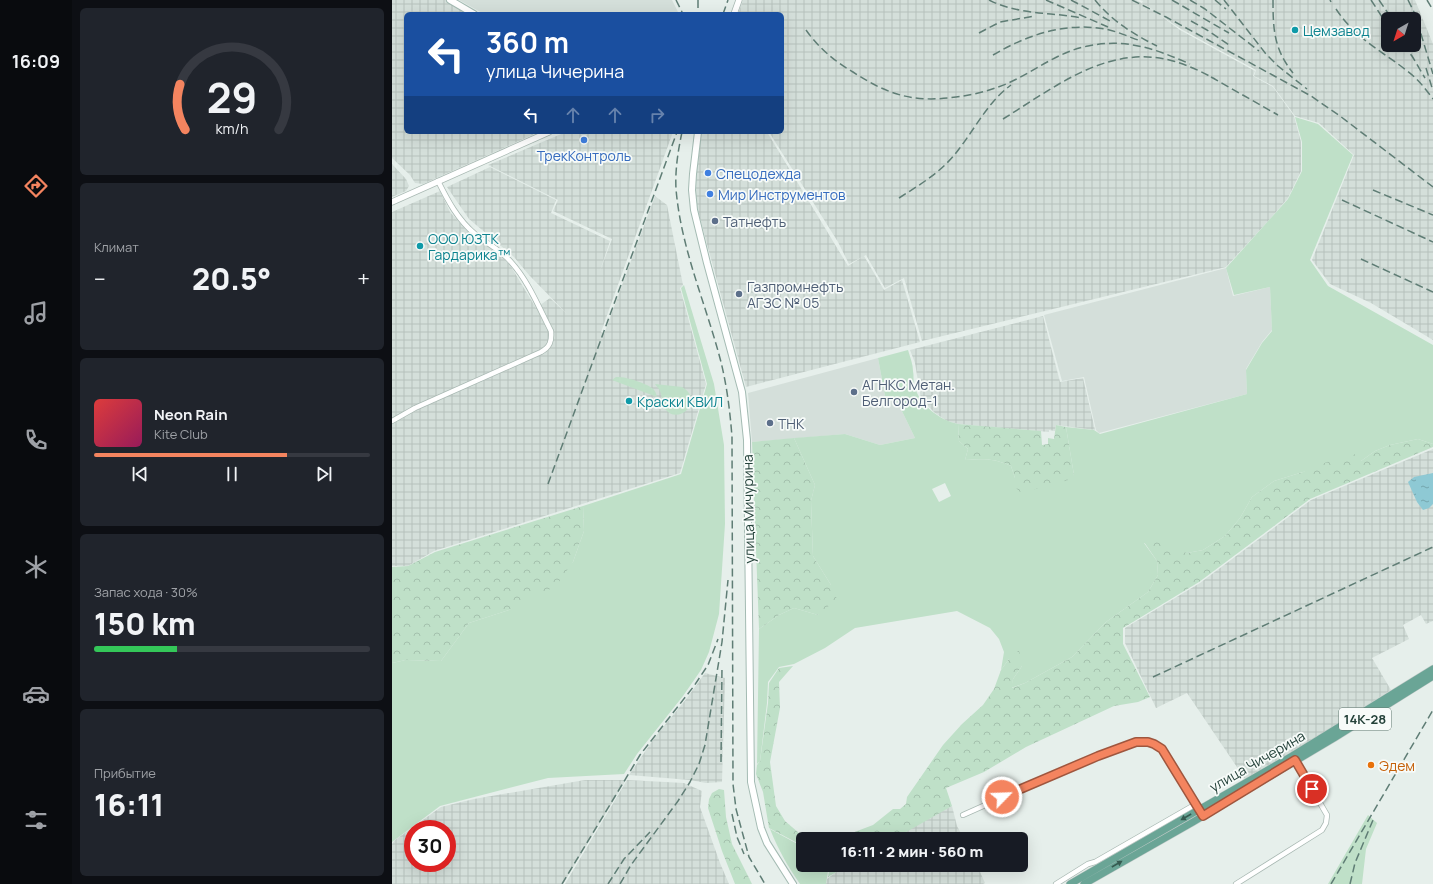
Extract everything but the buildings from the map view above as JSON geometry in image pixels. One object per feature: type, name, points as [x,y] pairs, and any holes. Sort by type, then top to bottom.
[{"type":"main road","points":[[450,0],[462,11]]},
{"type":"main road","name":"улица Мичурина","points":[[698,134],[692,190],[694,210],[742,392],[747,433],[751,782],[761,828],[767,843],[793,884]]},
{"type":"main road","name":"улица Чичерина","points":[[1293,758],[1433,669]]},
{"type":"main road","name":"улица Чичерина","points":[[1070,884],[1199,810],[1368,717],[1433,676]]},
{"type":"main road","name":"улица Чичерина","points":[[1084,884],[1199,810]]},
{"type":"street","points":[[735,12],[739,0]]},
{"type":"street","points":[[392,202],[544,134]]},
{"type":"street","points":[[392,421],[415,408],[542,352],[550,344],[552,338],[551,331],[532,293],[512,263],[505,255],[475,234],[463,222],[452,208],[438,181]]},
{"type":"street","points":[[963,815],[1098,756],[1136,742],[1148,742],[1162,749],[1199,810],[1095,862],[1088,864],[1056,884]]},
{"type":"street","points":[[1236,884],[1322,830],[1326,823],[1327,815],[1293,758]]},
{"type":"shaded area","points":[[392,0],[446,0],[466,12],[404,12],[404,134],[535,134],[423,184],[415,183],[410,175],[392,158]]},
{"type":"shaded area","points":[[459,0],[672,0],[678,12],[480,12]]},
{"type":"shaded area","points":[[743,0],[1136,0],[1149,7],[1180,30],[1255,71],[1253,76],[1273,87],[1294,116],[1301,142],[1301,171],[1288,198],[1226,267],[922,341],[904,278],[885,288],[866,255],[849,264],[838,242],[770,134],[784,134],[784,12],[739,12]]},
{"type":"shaded area","points":[[1140,0],[1415,0],[1420,12],[1381,12],[1381,52],[1421,52],[1421,15],[1433,44],[1433,340],[1371,303],[1330,284],[1312,260],[1354,155],[1319,123],[1295,116],[1273,86],[1254,76],[1256,70],[1181,29],[1142,3],[1143,1]]},
{"type":"shaded area","points":[[561,134],[672,134],[601,332],[604,334],[655,196],[667,205],[683,285],[680,288],[706,384],[680,473],[434,551],[408,566],[392,566],[392,212],[440,191],[450,212],[467,231],[510,265],[536,308],[550,298],[567,314],[529,275],[514,257],[469,219],[447,187],[490,167],[556,200],[551,213],[610,241],[600,271],[612,239],[553,211],[558,200],[488,165]]},
{"type":"shaded area","points":[[701,134],[768,134],[848,266],[864,256],[884,290],[902,280],[920,342],[746,387],[695,200],[695,166]]},
{"type":"shaded area","points":[[392,164],[406,179],[409,186],[406,191],[392,197]]},
{"type":"shaded area","points":[[1226,268],[1233,296],[1270,287],[1272,330],[1262,342],[1246,369],[1247,394],[1099,433],[1096,430],[1084,377],[1062,381],[1044,315]]},
{"type":"shaded area","points":[[1043,316],[1060,382],[1083,378],[1095,430],[1056,425],[1055,431],[1049,430],[1049,432],[958,424],[947,421],[935,413],[921,399],[915,363],[910,350]]},
{"type":"shaded area","points":[[878,358],[885,396],[895,398],[915,438],[880,445],[845,434],[752,442],[748,393]]},
{"type":"shaded area","points":[[1433,449],[1433,621],[1426,624],[1421,615],[1403,625],[1409,639],[1372,658],[1391,690],[1320,735],[1245,779],[1187,693],[1156,708],[1125,643],[1125,628],[1200,583],[1311,500]]},
{"type":"shaded area","points":[[705,673],[725,678],[722,782],[706,783],[690,780],[629,775],[655,737],[687,698]]},
{"type":"shaded area","points":[[585,780],[626,780],[563,884],[392,884],[392,844],[404,834],[404,872],[456,872],[456,820],[423,820],[441,807],[474,799]]},
{"type":"shaded area","points":[[627,780],[684,783],[702,791],[700,807],[729,884],[565,884]]},
{"type":"shaded area","points":[[952,806],[957,826],[960,832],[898,832]]},
{"type":"shaded area","points":[[836,872],[980,872],[985,883],[826,884],[827,879]]},
{"type":"green space","points":[[1295,117],[1318,124],[1353,155],[1310,260],[1328,286],[1433,345],[1433,444],[1418,439],[1390,445],[1375,451],[1361,461],[1303,472],[1274,481],[1252,497],[1240,518],[1225,536],[1203,550],[1187,553],[1144,543],[1157,561],[1158,575],[1148,592],[1106,622],[1072,657],[1025,683],[1011,688],[1013,679],[1022,666],[1009,659],[1001,670],[1004,652],[999,639],[990,628],[957,611],[855,628],[825,648],[794,664],[779,667],[768,682],[760,761],[757,764],[759,629],[779,615],[794,608],[818,615],[831,585],[813,556],[811,501],[815,485],[794,438],[845,434],[880,445],[915,438],[898,403],[893,398],[885,396],[878,358],[908,350],[916,391],[930,410],[944,419],[958,424],[959,441],[968,449],[965,460],[988,460],[1011,466],[1015,478],[1015,487],[1074,475],[1066,427],[1094,430],[1100,434],[1247,394],[1246,370],[1262,343],[1272,331],[1270,287],[1234,295],[1226,268],[1288,199],[1302,171],[1302,142]],"holes":[[[945,483],[951,496],[939,502],[932,489]]]},
{"type":"green space","points":[[684,285],[714,384],[724,445],[725,524],[719,614],[709,652],[701,670],[683,696],[637,754],[624,774],[548,778],[440,806],[421,820],[404,820],[404,833],[392,842],[392,663],[406,660],[441,661],[469,623],[509,610],[573,562],[584,531],[583,506],[681,474],[707,384],[681,288]]},
{"type":"green space","points":[[616,377],[645,384],[654,390],[657,397],[612,380]]},
{"type":"green space","points":[[655,384],[682,387],[689,393],[691,405],[682,413],[677,415],[670,414],[662,403],[661,393]]},
{"type":"green space","points":[[958,424],[1041,431],[1042,445],[1048,444],[1048,438],[1054,439],[1056,425],[1066,427],[1074,475],[1072,479],[1021,493],[1015,487],[1015,478],[1011,466],[988,460],[965,460],[968,449],[959,441]]},
{"type":"green space","points":[[794,438],[815,485],[811,501],[813,556],[831,585],[837,599],[818,615],[794,608],[779,615],[759,629],[752,442]]},
{"type":"green space","points":[[1418,439],[1433,444],[1433,447],[1310,499],[1199,582],[1123,628],[1123,644],[1150,697],[1138,702],[1114,706],[1026,747],[984,772],[946,788],[952,806],[906,832],[854,832],[873,825],[893,809],[900,809],[906,804],[907,797],[943,745],[962,724],[983,705],[994,689],[1001,670],[1009,659],[1019,650],[1022,666],[1013,679],[1012,688],[1025,683],[1072,657],[1106,622],[1148,592],[1158,575],[1157,561],[1144,542],[1154,541],[1187,553],[1203,550],[1225,536],[1240,518],[1252,497],[1274,481],[1303,472],[1334,459],[1356,454],[1361,461],[1375,451],[1390,445]]},
{"type":"green space","points":[[583,506],[584,531],[573,562],[556,586],[509,610],[469,623],[441,661],[406,660],[392,663],[392,567],[408,566],[435,552]]},
{"type":"green space","points":[[793,666],[779,682],[780,708],[770,762],[776,806],[785,821],[798,832],[796,832],[796,842],[769,828],[763,792],[756,774],[757,765],[760,761],[768,703],[769,683],[779,668]]},
{"type":"green space","points":[[719,789],[724,790],[726,817],[732,844],[752,884],[735,884],[722,851],[708,808],[709,799],[712,793]]},
{"type":"green space","points":[[1368,815],[1377,823],[1366,849],[1362,884],[1328,884]]},
{"type":"green space","points":[[770,829],[796,843],[796,872],[828,872],[826,884],[800,884],[776,844]]},
{"type":"green space","points":[[829,872],[836,872],[828,877]]},
{"type":"water","points":[[1433,473],[1433,504],[1429,508],[1423,510],[1417,502],[1408,482],[1414,477]]},
{"type":"railway","points":[[676,0],[682,12]]},
{"type":"railway","points":[[698,0],[698,12]]},
{"type":"railway","points":[[724,12],[728,0]]},
{"type":"railway","points":[[989,0],[1000,5],[1023,11],[1082,18]]},
{"type":"railway","points":[[1046,0],[1108,27]]},
{"type":"railway","points":[[1071,0],[1112,22]]},
{"type":"railway","points":[[1095,0],[1116,21],[1157,46]]},
{"type":"railway","points":[[1132,0],[1311,96],[1340,116],[1433,187]]},
{"type":"railway","points":[[1172,0],[1229,33]]},
{"type":"railway","points":[[1190,0],[1205,9],[1259,51]]},
{"type":"railway","points":[[1215,0],[1226,9]]},
{"type":"railway","points":[[1224,0],[1266,54],[1278,66],[1307,89]]},
{"type":"railway","points":[[1273,0],[1273,21],[1278,47],[1293,73]]},
{"type":"railway","points":[[1371,0],[1381,15]]},
{"type":"railway","points":[[1379,0],[1387,12]]},
{"type":"railway","points":[[1408,0],[1415,14],[1433,74]]},
{"type":"railway","points":[[1427,0],[1433,10]]},
{"type":"railway","points":[[1336,9],[1352,28],[1368,43],[1410,73],[1421,83],[1433,99]]},
{"type":"railway","points":[[979,33],[1000,22],[1035,16]]},
{"type":"railway","points":[[1191,21],[1229,45]]},
{"type":"railway","points":[[993,55],[1033,36],[1075,27],[1105,29],[1138,40]]},
{"type":"railway","points":[[806,30],[821,48],[846,68],[890,92],[914,98],[941,99],[987,91],[1006,84],[1056,57],[1077,49],[1102,44],[1115,43],[1140,46],[1190,64]]},
{"type":"railway","points":[[1409,52],[1425,78]]},
{"type":"railway","points":[[1003,119],[1042,94],[1084,71],[1105,63],[1127,58],[1149,57],[1173,61],[1195,69],[1215,79]]},
{"type":"railway","points":[[1426,68],[1433,91]]},
{"type":"railway","points":[[1211,77],[1278,115]]},
{"type":"railway","points":[[899,198],[939,170],[953,157],[989,107],[1011,85]]},
{"type":"railway","points":[[548,484],[676,134]]},
{"type":"railway","points":[[682,134],[676,175],[679,211],[688,255],[721,362],[728,399],[732,437],[733,784],[736,809],[749,857],[765,884]]},
{"type":"railway","points":[[1373,190],[1433,215]]},
{"type":"railway","points":[[1342,200],[1433,242]]},
{"type":"railway","points":[[1361,259],[1433,292]]},
{"type":"railway","points":[[1153,677],[1433,547]]},
{"type":"railway","points":[[620,884],[631,865],[678,801],[699,764],[705,745],[722,642],[728,580]]},
{"type":"railway","points":[[562,884],[640,755],[694,686],[708,665],[718,639]]},
{"type":"railway","points":[[721,762],[722,666]]},
{"type":"railway","points":[[1331,884],[1433,710]]},
{"type":"railway","points":[[732,814],[737,837],[744,854]]},
{"type":"railway","points":[[1350,884],[1355,863],[1373,820]]},
{"type":"railway","points":[[608,884],[624,859],[650,832]]},
{"type":"place","name":"Цемзавод","points":[[1295,30]]},
{"type":"place","name":"ТрекКонтроль","points":[[584,140]]},
{"type":"place","name":"Спецодежда","points":[[708,173]]},
{"type":"place","name":"Мир Инструментов","points":[[710,194]]},
{"type":"place","name":"Татнефть","points":[[715,221]]},
{"type":"place","name":"ООО ЮЗТК Гардарика™","points":[[420,246]]},
{"type":"place","name":"Газпромнефть АГЗС № 05","points":[[739,294]]},
{"type":"place","name":"АГНКС Метан. Белгород-1","points":[[854,392]]},
{"type":"place","name":"Краски КВИЛ","points":[[629,401]]},
{"type":"place","name":"ТНК","points":[[770,423]]},
{"type":"place","name":"Эдем","points":[[1371,765]]},
{"type":"route","points":[[1002,797],[1098,756],[1136,742],[1148,742],[1162,749],[1203,816],[1295,760],[1312,789]]}]
